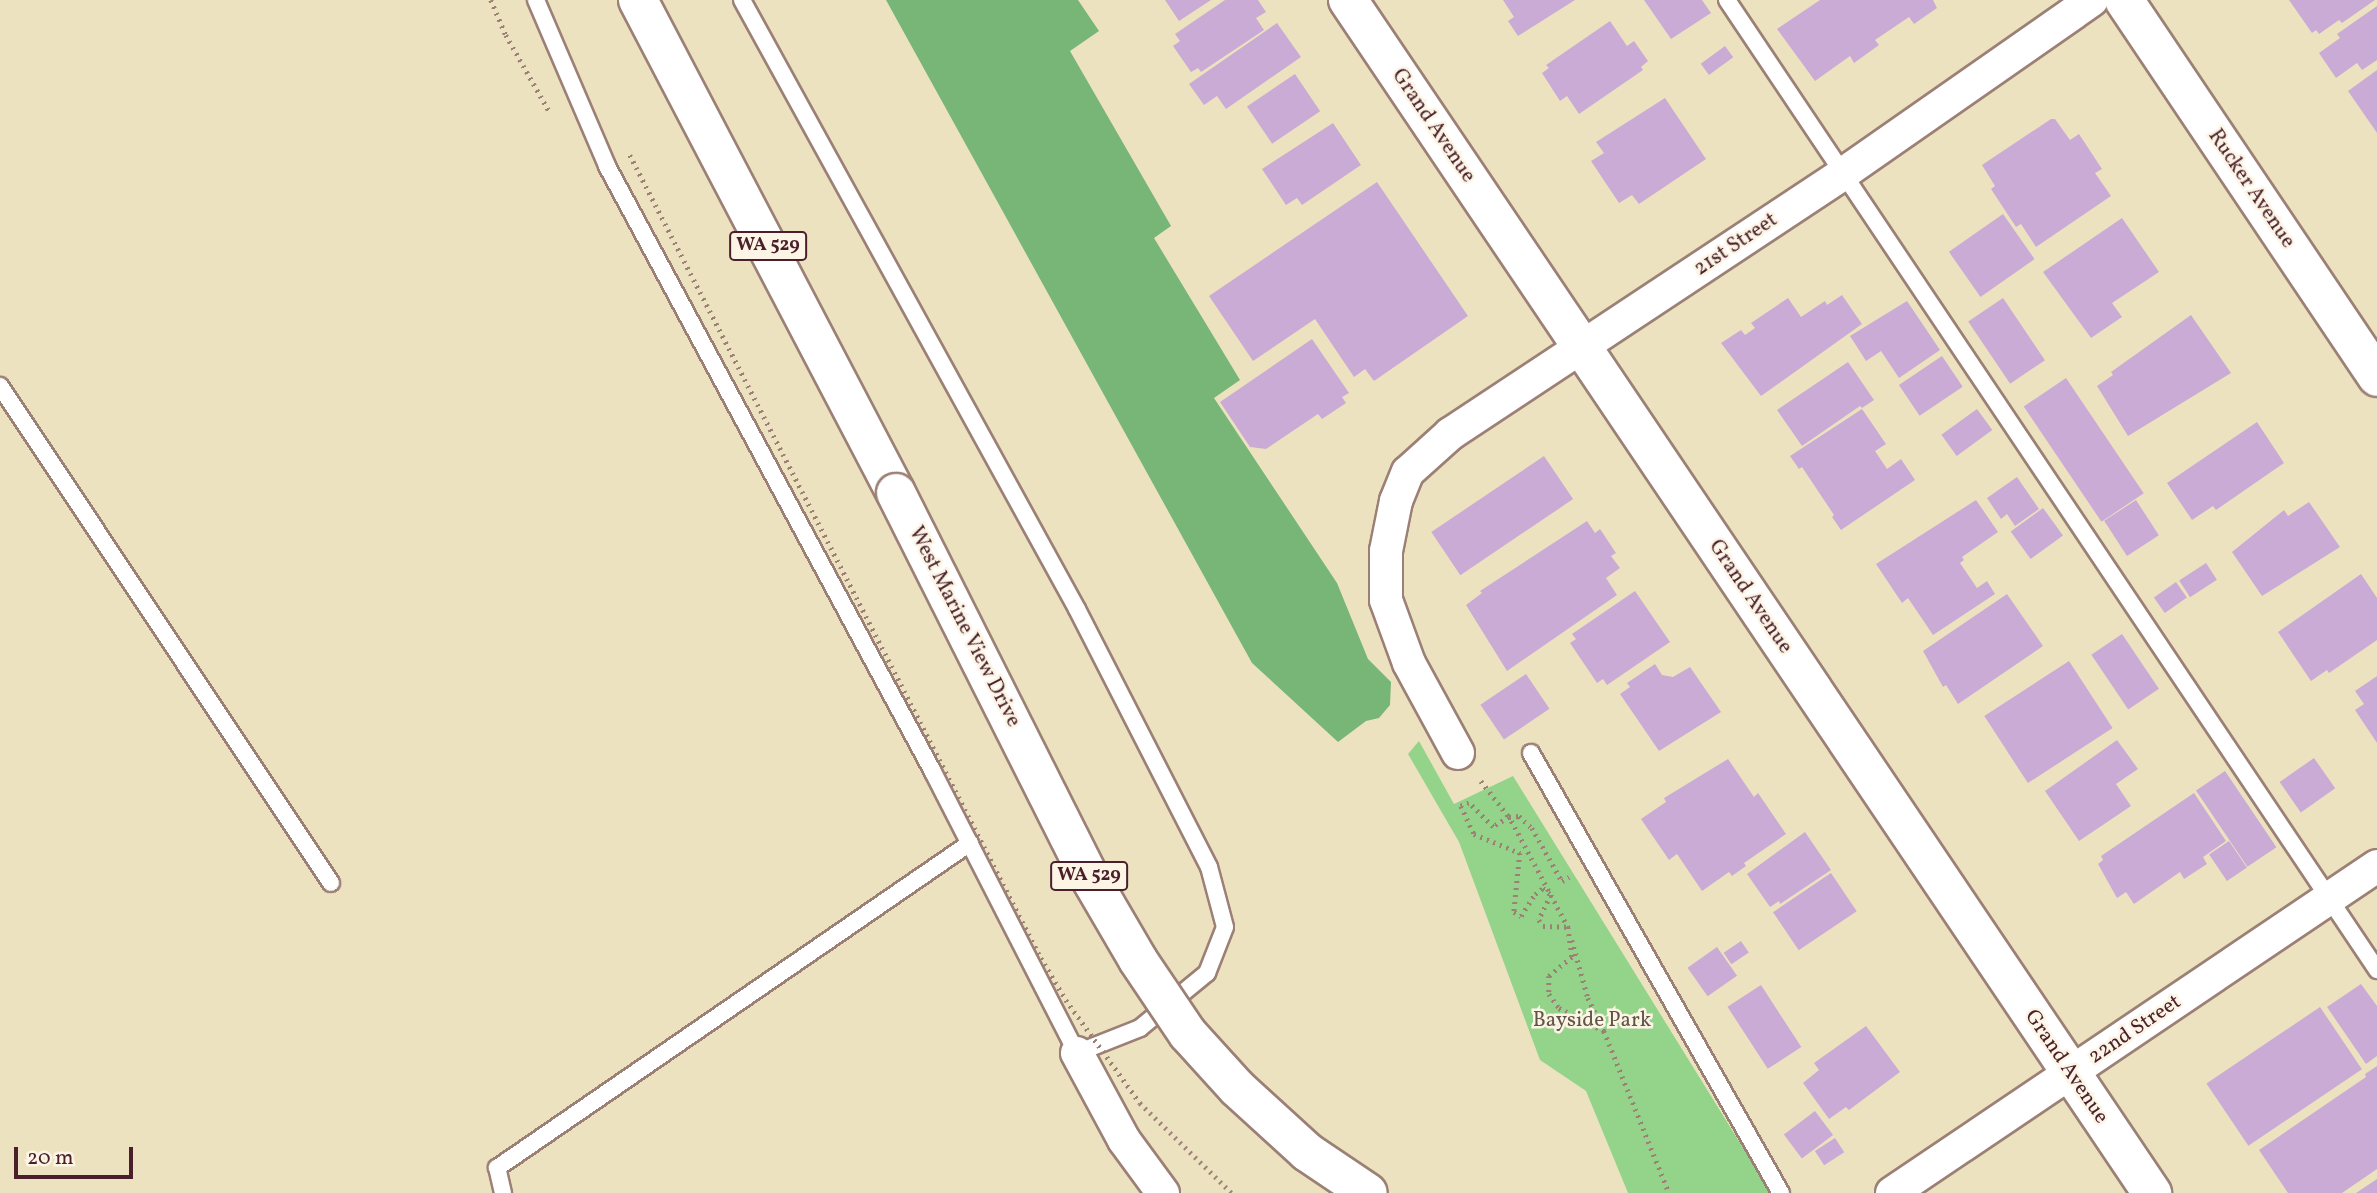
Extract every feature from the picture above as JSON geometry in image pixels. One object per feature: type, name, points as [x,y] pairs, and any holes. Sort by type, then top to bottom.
[{"type":"street","name":"West Marine View Drive","points":[[638,0],[896,493],[1089,876],[1145,971],[1188,1034],[1237,1088],[1307,1152],[1368,1193]]},
{"type":"street","name":"Grand Avenue","points":[[1348,0],[2152,1193]]},
{"type":"street","name":"21st Street","points":[[1458,753],[1409,663],[1386,600],[1386,551],[1396,501],[1408,472],[1450,434],[1844,173],[2092,0]]},
{"type":"street","name":"Rucker Avenue","points":[[2124,0],[2377,377]]},
{"type":"street","name":"22nd Street","points":[[1892,1193],[2377,866]]},
{"type":"street","points":[[1077,1053],[1124,1140],[1161,1192]]},
{"type":"lane","points":[[536,0],[607,166],[970,843],[1077,1053],[1140,1028],[1207,973],[1225,927],[1209,867],[1070,597],[742,0]]},
{"type":"lane","points":[[1727,0],[2377,970]]},
{"type":"lane","points":[[0,386],[331,883]]},
{"type":"lane","points":[[1531,753],[1781,1193]]},
{"type":"lane","points":[[503,1193],[497,1168],[970,843]]},
{"type":"path","points":[[491,0],[506,35],[552,116]]},
{"type":"path","points":[[630,155],[1047,968],[1066,1000],[1140,1103],[1232,1193]]},
{"type":"path","points":[[1458,753],[1510,817],[1568,928],[1588,998],[1604,1031],[1669,1193]]},
{"type":"path","points":[[1551,895],[1543,888],[1535,894],[1521,916],[1514,912],[1520,853],[1474,834],[1461,806],[1469,803],[1493,827],[1510,817],[1519,816],[1532,828],[1562,881]]},
{"type":"path","points":[[1551,895],[1539,920],[1543,926],[1568,928]]},
{"type":"path","points":[[1568,928],[1572,957],[1549,976],[1549,994],[1559,1008],[1604,1031]]},
{"type":"green space","points":[[886,0],[1078,0],[1099,31],[1070,51],[1171,226],[1154,238],[1240,380],[1214,398],[1337,583],[1368,659],[1391,682],[1390,705],[1379,718],[1366,721],[1338,742],[1252,663]]},
{"type":"green space","name":"Bayside Park","points":[[1419,741],[1454,804],[1513,776],[1771,1193],[1628,1193],[1586,1091],[1540,1060],[1459,842],[1408,754]]},
{"type":"building","points":[[1165,0],[1211,0],[1179,21]]},
{"type":"building","points":[[1225,0],[1258,0],[1266,12],[1256,18],[1264,30],[1201,72],[1198,68],[1191,72],[1173,46],[1180,41],[1175,34]]},
{"type":"building","points":[[1503,0],[1575,0],[1518,36],[1508,21],[1514,17]]},
{"type":"building","points":[[1644,0],[1702,0],[1711,13],[1671,39]]},
{"type":"building","points":[[1820,0],[1933,0],[1937,8],[1914,24],[1909,17],[1875,40],[1879,45],[1854,63],[1850,56],[1815,81],[1777,29]]},
{"type":"building","points":[[2289,0],[2375,0],[2342,23],[2339,20],[2319,34],[2316,30],[2312,33]]},
{"type":"building","points":[[2377,6],[2377,60],[2362,70],[2357,63],[2336,78],[2319,53],[2340,38],[2337,34]]},
{"type":"building","points":[[1610,21],[1627,46],[1634,41],[1648,61],[1641,67],[1643,70],[1579,114],[1567,96],[1560,101],[1542,73],[1549,68],[1546,65]]},
{"type":"building","points":[[1277,23],[1301,57],[1226,109],[1217,96],[1204,105],[1189,84]]},
{"type":"building","points":[[1725,46],[1733,57],[1709,75],[1701,64]]},
{"type":"building","points":[[2377,70],[2377,133],[2348,91]]},
{"type":"building","points":[[1295,74],[1320,111],[1272,144],[1247,106]]},
{"type":"building","points":[[1665,98],[1706,159],[1639,204],[1632,195],[1619,203],[1591,161],[1604,153],[1596,142]]},
{"type":"building","points":[[2051,119],[2055,119],[2070,140],[2079,134],[2102,169],[2095,173],[2111,196],[2036,247],[2021,224],[2016,227],[1991,189],[1995,186],[1982,165]]},
{"type":"building","points":[[1333,123],[1361,165],[1302,205],[1297,198],[1286,205],[1262,169]]},
{"type":"building","points":[[1377,182],[1468,316],[1374,381],[1365,369],[1354,377],[1315,319],[1253,361],[1209,296]]},
{"type":"building","points":[[2003,214],[2035,259],[1980,297],[1949,252]]},
{"type":"building","points":[[2122,218],[2159,272],[2112,303],[2122,317],[2091,338],[2043,272]]},
{"type":"building","points":[[1842,295],[1862,324],[1761,396],[1721,343],[1741,330],[1745,335],[1755,328],[1751,323],[1788,298],[1801,317],[1825,301],[1827,305]]},
{"type":"building","points":[[2003,298],[2045,360],[2010,384],[1968,321]]},
{"type":"building","points":[[1907,301],[1940,350],[1899,378],[1881,351],[1866,361],[1850,336]]},
{"type":"building","points":[[2191,315],[2231,373],[2128,436],[2097,386],[2113,375],[2111,372]]},
{"type":"building","points":[[1312,339],[1349,393],[1342,397],[1346,403],[1322,419],[1318,414],[1266,449],[1250,447],[1220,402]]},
{"type":"building","points":[[1942,356],[1963,387],[1920,416],[1899,385]]},
{"type":"building","points":[[1848,362],[1874,400],[1862,408],[1860,406],[1802,446],[1777,410]]},
{"type":"building","points":[[2066,378],[2144,493],[2101,522],[2024,407]]},
{"type":"building","points":[[1862,409],[1886,444],[1875,451],[1887,469],[1901,459],[1915,480],[1841,530],[1802,467],[1799,469],[1790,456]]},
{"type":"building","points":[[1977,409],[1992,430],[1957,456],[1941,435]]},
{"type":"building","points":[[2257,422],[2284,463],[2216,510],[2213,506],[2192,520],[2167,483]]},
{"type":"building","points":[[1544,456],[1573,499],[1460,575],[1431,532]]},
{"type":"building","points":[[2017,477],[2039,509],[2015,526],[2007,514],[2001,519],[1987,498]]},
{"type":"building","points":[[1976,500],[1998,532],[1962,557],[1964,560],[1960,563],[1977,588],[1987,581],[1995,594],[1933,635],[1908,598],[1902,603],[1876,564]]},
{"type":"building","points":[[2136,500],[2159,535],[2127,556],[2104,521]]},
{"type":"building","points":[[2309,502],[2340,547],[2262,596],[2232,552],[2284,510],[2288,516]]},
{"type":"building","points":[[2043,508],[2063,536],[2031,559],[2011,532]]},
{"type":"building","points":[[1587,521],[1595,533],[1600,529],[1616,553],[1611,556],[1620,568],[1606,578],[1617,595],[1507,671],[1466,605],[1482,593],[1480,591]]},
{"type":"building","points":[[2206,563],[2217,580],[2190,597],[2179,580]]},
{"type":"building","points":[[2361,574],[2377,598],[2377,640],[2329,673],[2327,670],[2311,681],[2278,632]]},
{"type":"building","points":[[2176,582],[2187,598],[2165,613],[2154,597]]},
{"type":"building","points":[[1635,591],[1670,642],[1607,685],[1603,679],[1597,683],[1570,643],[1576,639],[1572,634]]},
{"type":"building","points":[[2007,594],[2043,646],[1958,704],[1946,685],[1943,687],[1923,651]]},
{"type":"building","points":[[2122,634],[2159,689],[2128,709],[2091,655]]},
{"type":"building","points":[[2069,661],[2113,728],[2028,783],[1984,716]]},
{"type":"building","points":[[1655,664],[1662,675],[1673,677],[1690,667],[1721,712],[1659,751],[1620,694],[1630,687],[1627,683]]},
{"type":"building","points":[[1526,674],[1549,709],[1504,740],[1480,705]]},
{"type":"building","points":[[2377,676],[2377,743],[2355,710],[2364,704],[2355,691]]},
{"type":"building","points":[[2117,740],[2138,769],[2116,784],[2131,806],[2079,841],[2045,791]]},
{"type":"building","points":[[2314,758],[2335,788],[2301,812],[2280,782]]},
{"type":"building","points":[[1728,759],[1754,797],[1758,793],[1786,834],[1744,863],[1746,866],[1732,876],[1729,872],[1702,891],[1677,854],[1669,860],[1641,819],[1666,802],[1664,798]]},
{"type":"building","points":[[2225,771],[2276,847],[2247,867],[2196,791]]},
{"type":"building","points":[[2194,793],[2226,841],[2203,857],[2207,864],[2184,879],[2180,872],[2134,904],[2126,892],[2117,898],[2098,864],[2103,860],[2101,856]]},
{"type":"building","points":[[1805,832],[1831,870],[1780,904],[1779,901],[1770,907],[1747,874]]},
{"type":"building","points":[[2229,841],[2247,868],[2227,881],[2209,854]]},
{"type":"building","points":[[1831,873],[1857,911],[1799,950],[1773,912]]},
{"type":"building","points":[[1741,941],[1749,953],[1731,964],[1724,953]]},
{"type":"building","points":[[1717,947],[1737,976],[1708,996],[1688,968]]},
{"type":"building","points":[[2361,984],[2377,1006],[2377,1056],[2366,1064],[2327,1007]]},
{"type":"building","points":[[1761,985],[1801,1047],[1768,1069],[1727,1007]]},
{"type":"building","points":[[2320,1007],[2362,1069],[2248,1146],[2206,1084]]},
{"type":"building","points":[[1866,1026],[1900,1072],[1849,1110],[1846,1107],[1829,1119],[1803,1083],[1819,1070],[1814,1063]]},
{"type":"building","points":[[2377,1066],[2377,1169],[2342,1193],[2288,1193],[2259,1150],[2366,1077],[2365,1074]]},
{"type":"building","points":[[1815,1111],[1833,1135],[1802,1158],[1784,1134]]},
{"type":"building","points":[[1835,1138],[1844,1152],[1824,1165],[1815,1151]]},
{"type":"building","points":[[2377,1179],[2377,1193],[2356,1193]]}]
